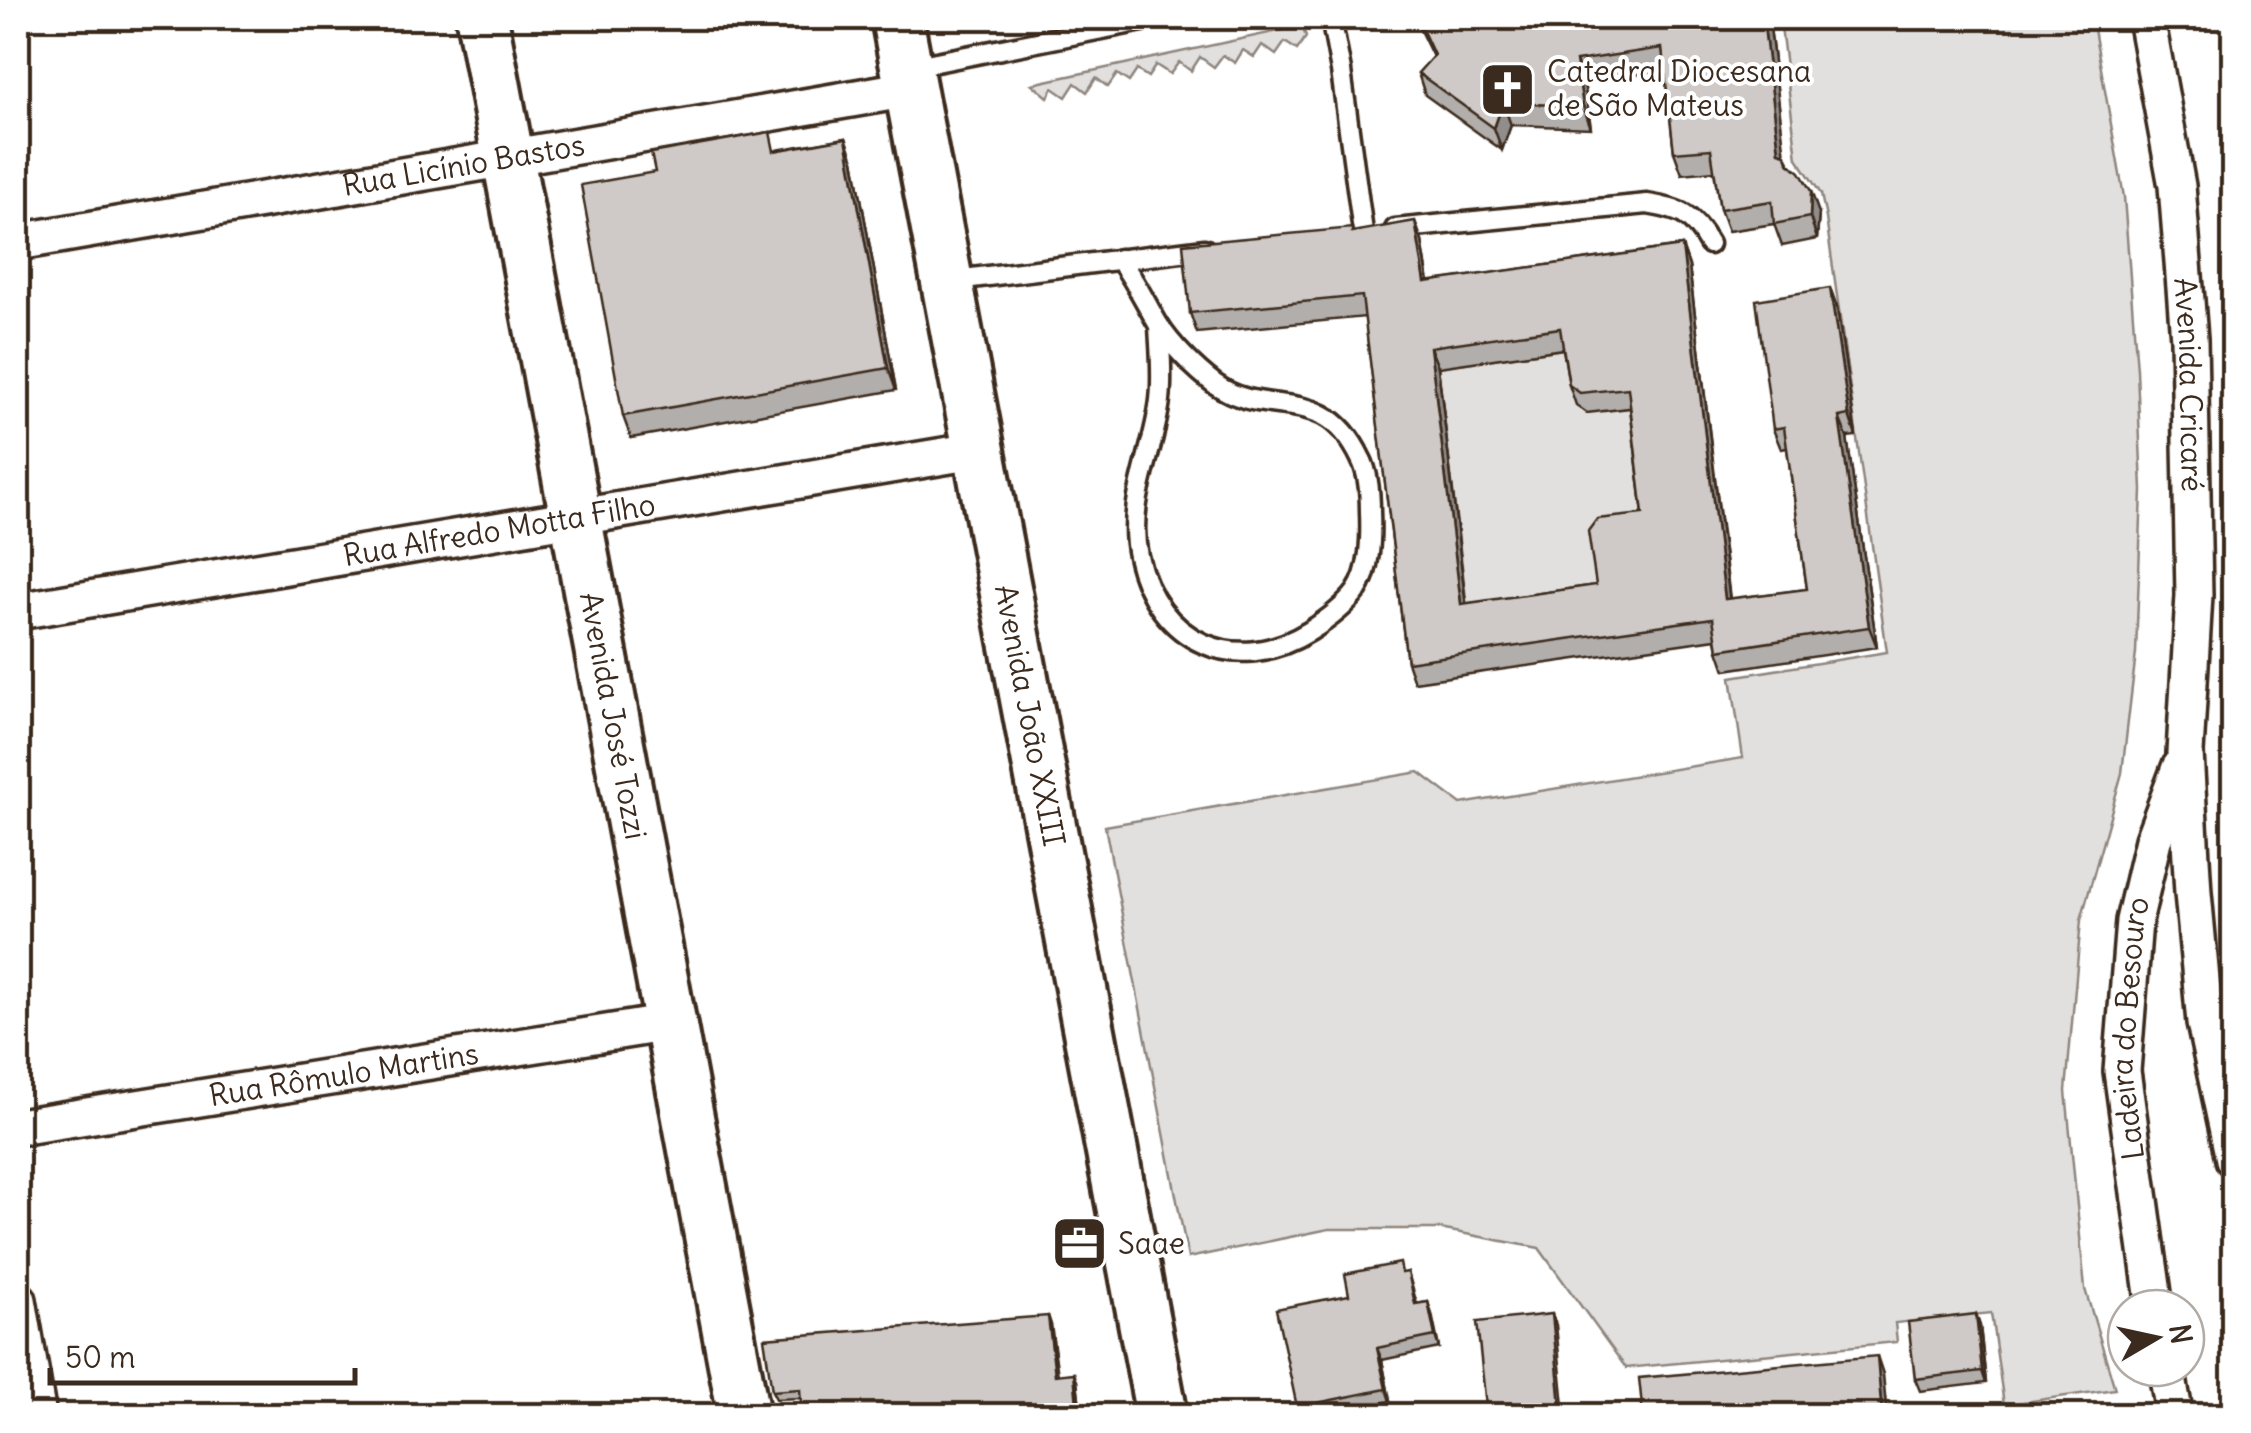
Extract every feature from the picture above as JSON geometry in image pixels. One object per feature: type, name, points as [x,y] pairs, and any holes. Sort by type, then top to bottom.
[{"type":"street","name":"Avenida José Tozzi","points":[[482,18],[744,1416]]},
{"type":"street","name":"Avenida João XXIII","points":[[897,18],[1162,1416]]},
{"type":"street","name":"Avenida Cricaré","points":[[2146,18],[2177,186],[2189,339],[2194,595],[2185,753]]},
{"type":"street","name":"Rua Licínio Bastos","points":[[18,242],[509,156],[907,79]]},
{"type":"street","name":"Rua Alfredo Motta Filho","points":[[18,611],[980,450]]},
{"type":"street","points":[[2185,753],[2205,1023],[2234,1159]]},
{"type":"street","name":"Ladeira do Besouro","points":[[2152,1288],[2122,1072],[2134,920],[2154,840],[2185,753]]},
{"type":"street","name":"Rua Rômulo Martins","points":[[18,1127],[669,1023]]},
{"type":"street","points":[[18,1300],[38,1416]]},
{"type":"street","points":[[2170,1388],[2175,1416]]},
{"type":"lane","points":[[907,79],[1158,18]]},
{"type":"lane","points":[[1331,18],[1363,232]]},
{"type":"lane","points":[[1343,234],[1646,204],[1672,208],[1696,222],[1708,244]]},
{"type":"lane","points":[[948,281],[1226,247]]},
{"type":"lane","points":[[1119,259],[1139,286],[1158,325],[1191,362],[1225,391],[1325,415],[1346,431],[1364,463],[1371,527],[1368,560],[1357,590],[1332,616],[1296,639],[1262,652],[1224,650],[1184,636],[1159,608],[1138,556],[1136,506],[1160,403],[1158,325]]},
{"type":"shaded area","points":[[1780,18],[2092,18],[2124,197],[2142,490],[2136,653],[2122,773],[2081,920],[2066,1091],[2085,1289],[2106,1359],[2106,1388],[2115,1389],[2004,1405],[1991,1313],[1895,1323],[1897,1342],[1626,1368],[1539,1248],[1440,1229],[1329,1229],[1188,1258],[1105,826],[1419,772],[1461,804],[1743,758],[1731,677],[1887,652],[1826,218],[1821,194],[1797,158]]},
{"type":"shaded area","points":[[1302,26],[1306,37],[1297,50],[1285,42],[1276,55],[1262,45],[1254,57],[1243,50],[1235,63],[1223,55],[1214,67],[1200,57],[1191,71],[1179,62],[1170,74],[1156,65],[1148,77],[1137,70],[1129,82],[1117,74],[1108,87],[1096,78],[1087,92],[1075,83],[1066,97],[1053,88],[1048,97],[1032,84]]},
{"type":"shaded area","points":[[1627,340],[1658,597],[1469,624],[1438,367]]},
{"type":"building","points":[[1417,18],[1763,18],[1779,152],[1786,154],[1811,191],[1810,217],[1774,224],[1772,201],[1720,209],[1711,149],[1674,152],[1662,48],[1576,61],[1583,106],[1503,103],[1494,128],[1418,73],[1434,55]]},
{"type":"building","points":[[770,132],[774,151],[846,138],[888,368],[623,416],[581,185],[655,172],[651,153]]},
{"type":"building","points":[[1415,221],[1425,282],[1682,246],[1725,599],[1807,589],[1784,427],[1773,429],[1756,300],[1830,288],[1849,415],[1839,417],[1869,627],[1718,650],[1713,618],[1407,662],[1362,296],[1190,313],[1183,244],[1352,228],[1352,232]],"holes":[[[1560,328],[1569,385],[1580,393],[1628,388],[1643,514],[1597,519],[1588,531],[1596,585],[1461,604],[1430,347]]]},
{"type":"building","points":[[1400,1263],[1402,1273],[1408,1272],[1415,1304],[1428,1302],[1435,1336],[1377,1348],[1386,1389],[1297,1407],[1276,1309],[1349,1295],[1345,1274]]},
{"type":"building","points":[[1552,1314],[1562,1416],[1487,1416],[1477,1322]]},
{"type":"building","points":[[1976,1314],[1982,1371],[1915,1379],[1908,1322]]},
{"type":"building","points":[[1048,1316],[1055,1375],[1074,1373],[1078,1416],[802,1416],[800,1389],[772,1391],[764,1338]]},
{"type":"building","points":[[1877,1356],[1882,1416],[1643,1416],[1639,1378]]},
{"type":"place","name":"Catedral Diocesana de São Mateus","points":[[1508,89]]},
{"type":"place","name":"Saae","points":[[1079,1244]]}]
